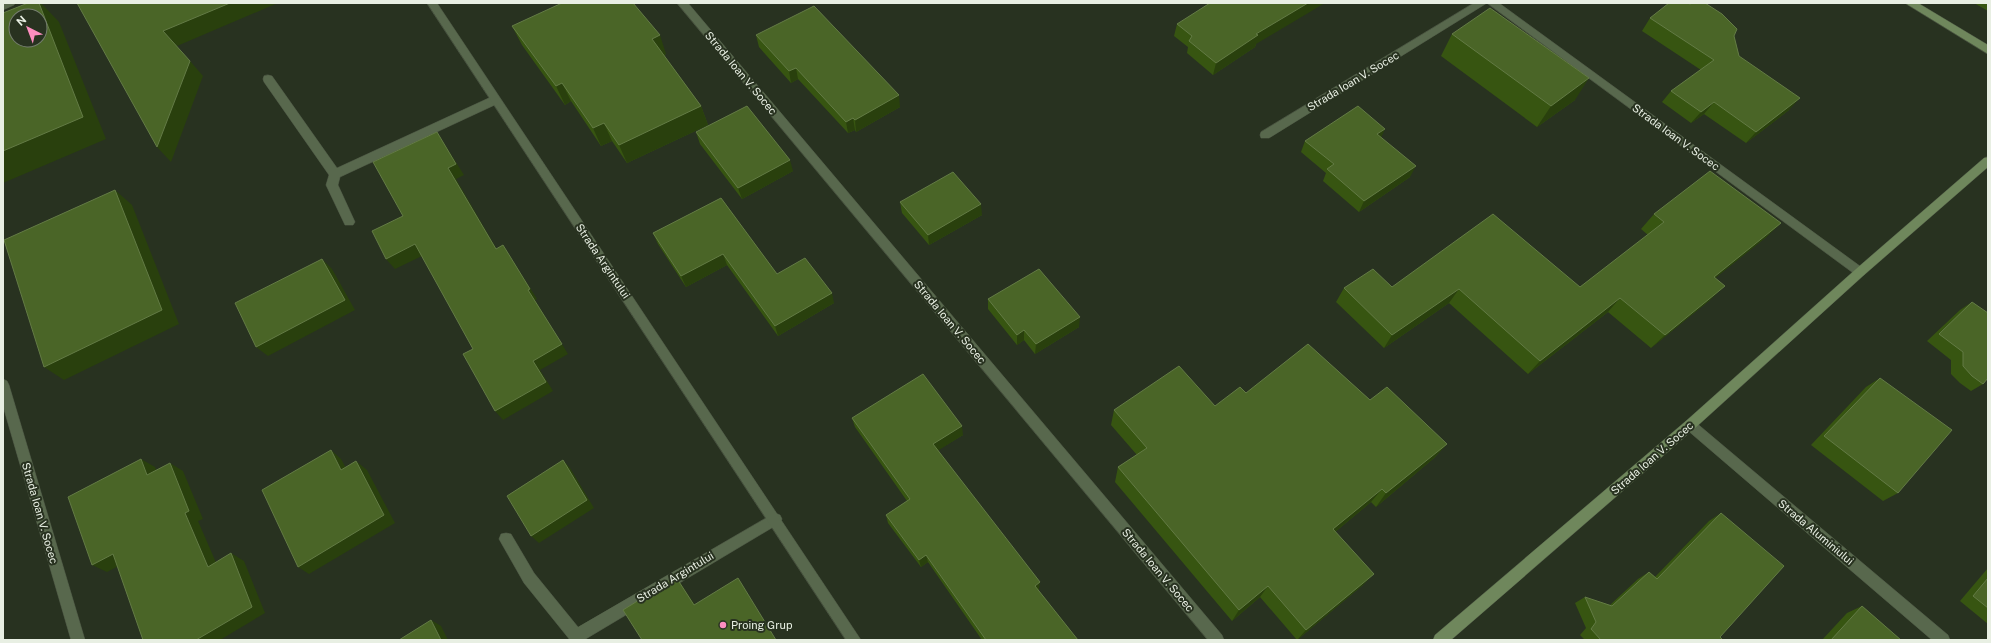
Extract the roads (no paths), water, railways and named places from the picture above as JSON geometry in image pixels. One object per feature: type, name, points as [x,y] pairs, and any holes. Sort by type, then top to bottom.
[{"type":"street","points":[[3,6],[10,3]]},
{"type":"street","name":"Strada Argintului","points":[[432,3],[854,640]]},
{"type":"street","name":"Strada Ioan V. Socec","points":[[682,3],[1217,640]]},
{"type":"street","name":"Strada Ioan V. Socec","points":[[1265,135],[1482,3]]},
{"type":"street","name":"Strada Ioan V. Socec","points":[[1492,3],[1860,272]]},
{"type":"street","points":[[1910,3],[1988,50]]},
{"type":"street","points":[[268,79],[335,174]]},
{"type":"street","points":[[349,222],[332,185],[335,174],[495,100]]},
{"type":"street","name":"Strada Ioan V. Socec","points":[[1440,640],[1690,425],[1860,272],[1988,161]]},
{"type":"street","name":"Strada Ioan V. Socec","points":[[3,385],[78,640]]},
{"type":"street","name":"Strada Aluminiului","points":[[1690,425],[1942,640]]},
{"type":"street","name":"Strada Argintului","points":[[506,539],[529,578],[576,638],[775,519]]},
{"type":"place","name":"Proing Grup","points":[[723,625]]}]
